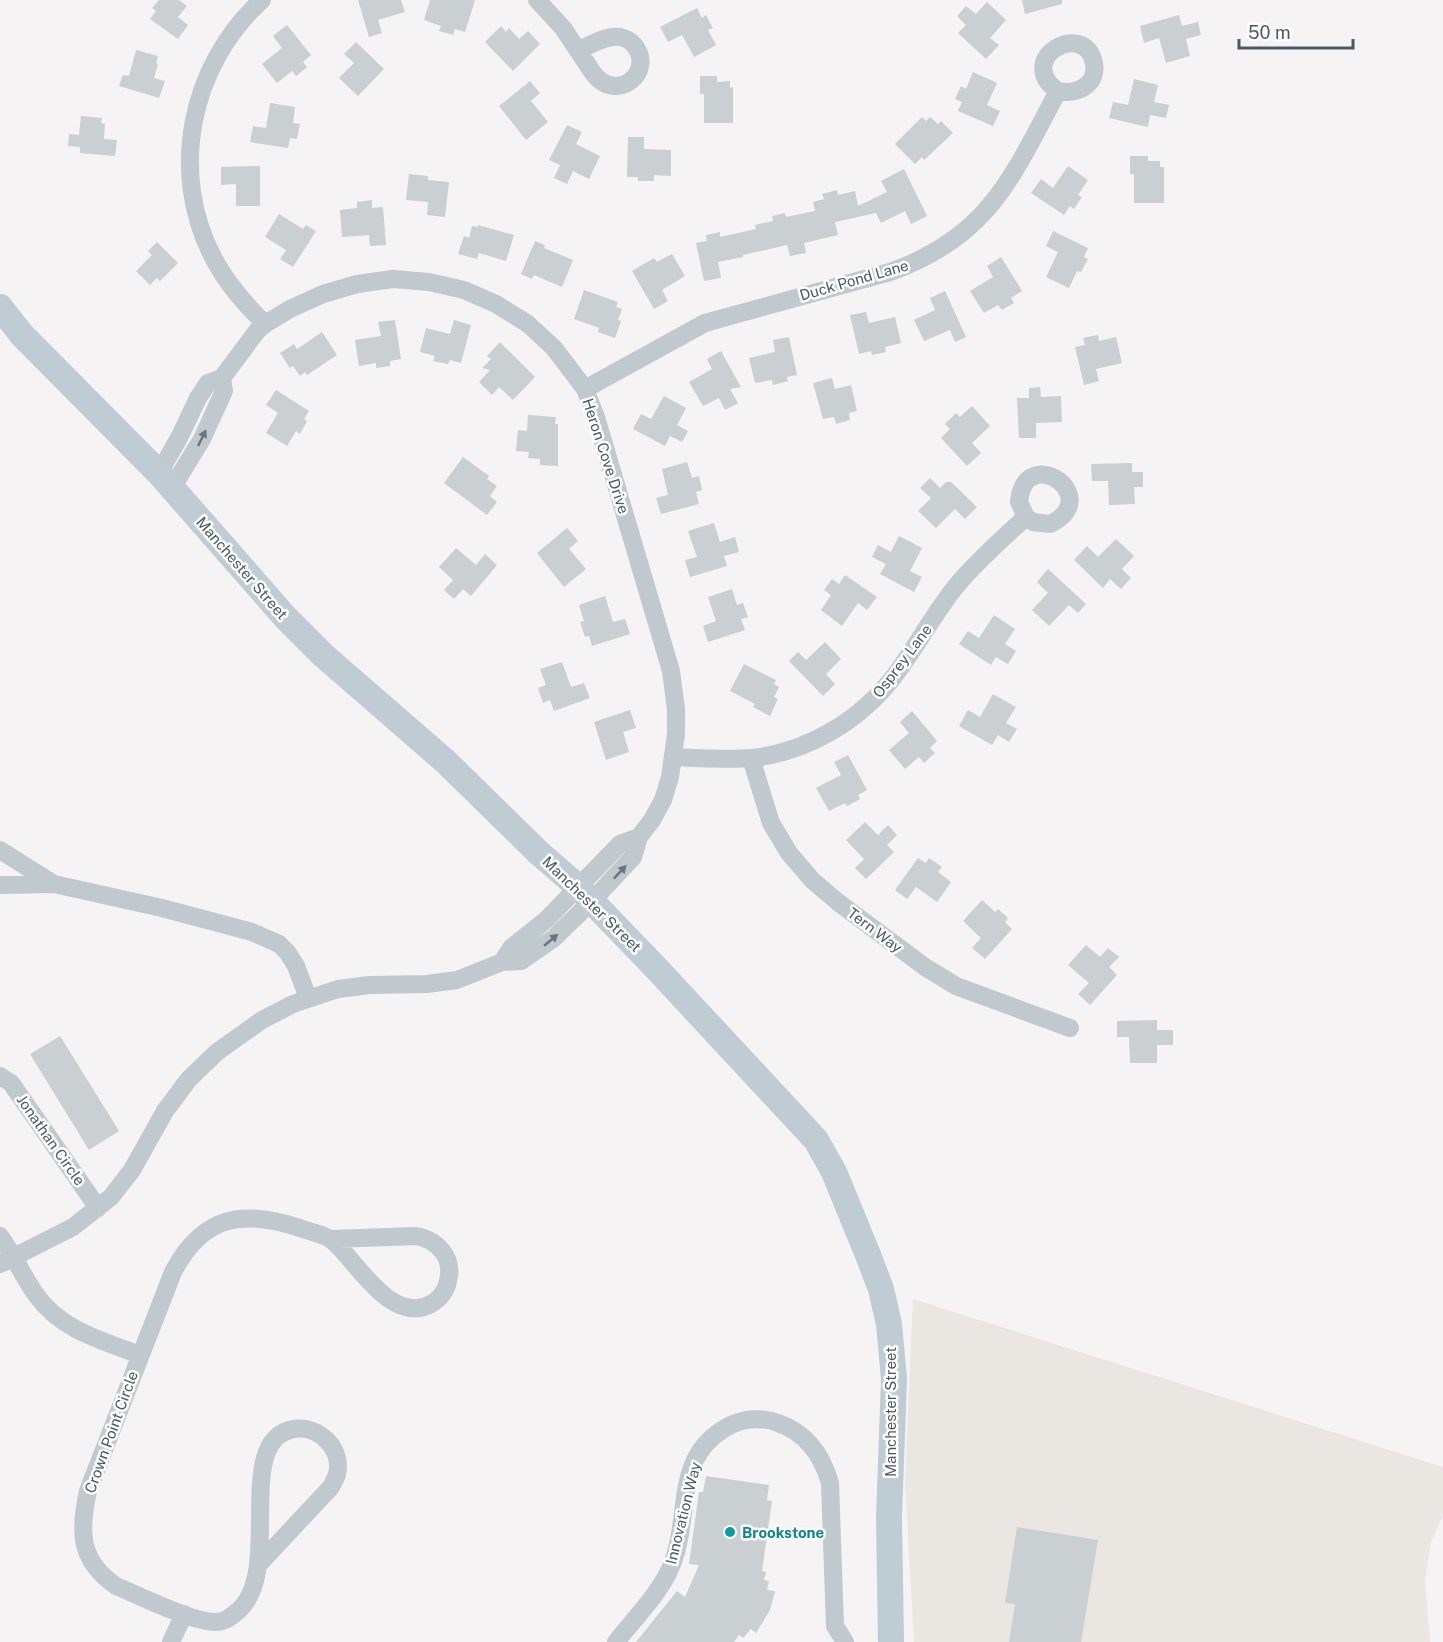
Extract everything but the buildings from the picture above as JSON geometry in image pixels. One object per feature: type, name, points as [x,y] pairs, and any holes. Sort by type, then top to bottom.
[{"type":"street","points":[[262,0],[232,32],[204,80],[195,112],[190,156],[192,191],[213,259],[232,289],[265,324]]},
{"type":"street","points":[[537,0],[563,28],[578,50]]},
{"type":"street","name":"Duck Pond Lane","points":[[585,389],[705,323],[890,272],[941,249],[979,220],[1002,191],[1059,91]]},
{"type":"street","name":"Heron Cove Drive","points":[[166,480],[180,436],[198,398],[208,383],[222,378],[257,331],[265,324],[322,294],[357,284],[393,279],[429,282],[464,290],[496,304],[528,324],[554,348],[585,389],[599,427],[671,671],[676,709],[674,757],[663,800],[639,837],[620,843],[585,894],[546,920],[511,948],[502,962],[472,975],[427,984],[351,987],[308,998]]},
{"type":"street","name":"Manchester Street","points":[[0,307],[22,335],[166,480],[260,591],[315,647],[446,761],[539,853],[585,894],[816,1140],[834,1172],[868,1255],[881,1288],[889,1324],[894,1379],[889,1526],[891,1642]]},
{"type":"street","name":"Osprey Lane","points":[[674,757],[751,758],[796,747],[828,733],[859,713],[896,674],[957,585],[1026,517]]},
{"type":"street","name":"Tern Way","points":[[751,758],[771,822],[789,853],[812,880],[896,946],[956,986],[1070,1028]]},
{"type":"street","points":[[0,850],[54,884]]},
{"type":"street","points":[[0,885],[54,884],[162,908],[252,932],[279,944],[288,953],[296,966],[308,998],[262,1020],[232,1040],[202,1065],[165,1111],[125,1179],[111,1197],[72,1227],[7,1261]]},
{"type":"street","name":"Jonathan Circle","points":[[0,1076],[11,1083],[98,1208]]},
{"type":"street","name":"Crown Point Circle","points":[[260,1564],[331,1487],[337,1474],[338,1461],[334,1450],[317,1432],[293,1429],[280,1434],[270,1443],[262,1468],[260,1564],[250,1593],[242,1607],[225,1620],[204,1621],[184,1614],[116,1586],[104,1577],[89,1557],[82,1534],[88,1491],[178,1261],[193,1242],[211,1228],[233,1220],[256,1218],[280,1222],[332,1239],[424,1237],[438,1245],[447,1257],[450,1272],[447,1287],[438,1299],[426,1306],[411,1309],[396,1305],[332,1239]]},
{"type":"street","points":[[0,1236],[7,1261],[62,1321],[85,1334],[140,1355]]},
{"type":"street","name":"Innovation Way","points":[[616,1642],[660,1586],[673,1563],[688,1481],[695,1459],[718,1431],[741,1422],[762,1419],[788,1427],[805,1437],[825,1465],[830,1483],[835,1626],[845,1642]]},
{"type":"street","points":[[171,1642],[184,1614]]},
{"type":"shaded area","points":[[913,1299],[1443,1467],[1443,1515],[1431,1542],[1425,1581],[1430,1642],[914,1642],[905,1483]]},
{"type":"place","name":"Brookstone","points":[[730,1532]]}]
